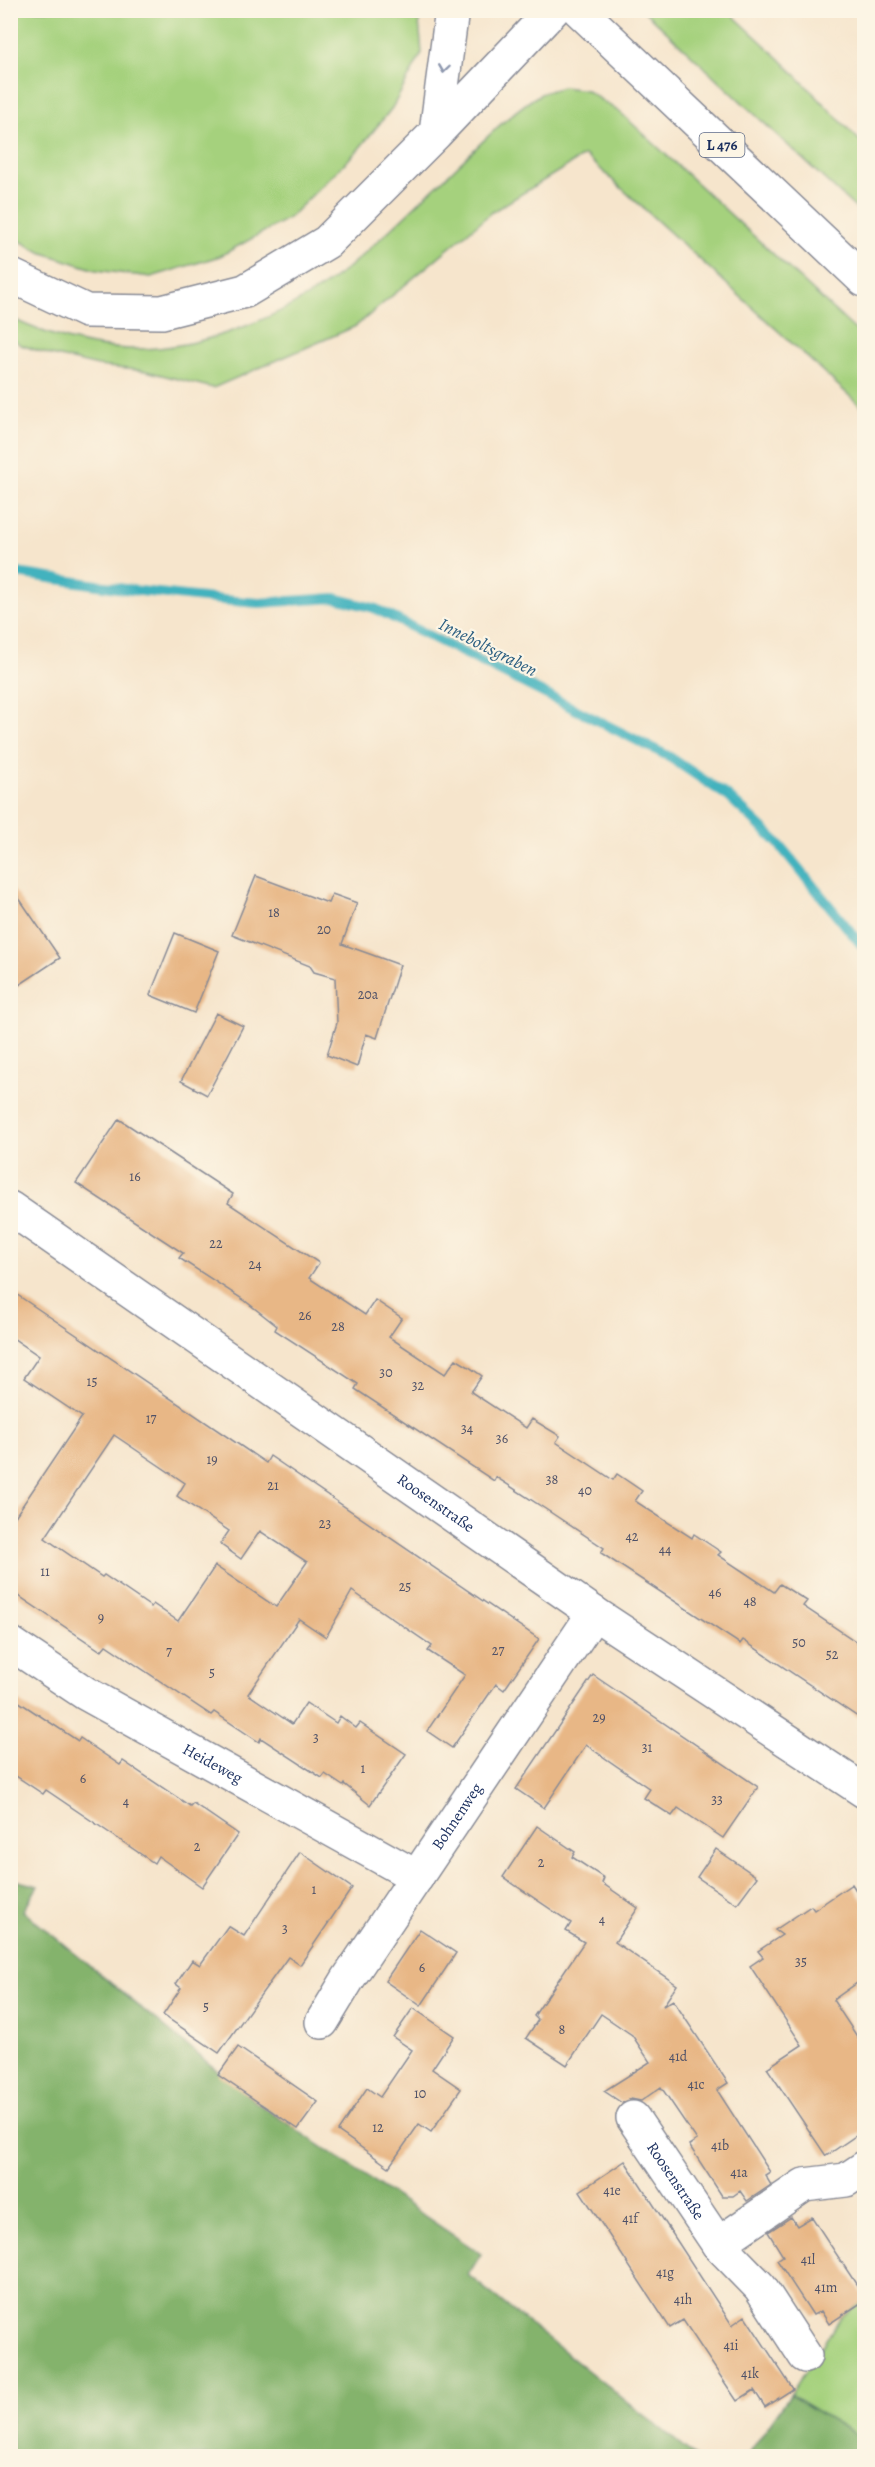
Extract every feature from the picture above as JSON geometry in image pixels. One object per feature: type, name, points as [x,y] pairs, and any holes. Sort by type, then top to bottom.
[{"type":"street","points":[[436,133],[452,10]]},
{"type":"street","points":[[10,275],[86,311],[162,312],[244,291],[327,242],[436,133],[553,10]]},
{"type":"street","name":"L 476","points":[[579,10],[864,280]]},
{"type":"street","name":"Roosenstraße","points":[[10,1208],[594,1613],[864,1791]]},
{"type":"street","name":"Bohnenweg","points":[[322,2022],[594,1613]]},
{"type":"street","name":"Heideweg","points":[[10,1643],[85,1693],[417,1877]]},
{"type":"street","name":"Roosenstraße","points":[[633,2118],[718,2244],[760,2288],[805,2356]]},
{"type":"street","points":[[718,2244],[804,2185],[846,2180],[864,2168]]},
{"type":"green space","points":[[11,10],[418,11],[422,53],[392,108],[358,150],[289,218],[220,256],[151,277],[96,270],[40,252],[11,236]]},
{"type":"green space","points":[[644,11],[728,11],[780,59],[864,145],[864,216]]},
{"type":"green space","points":[[563,87],[586,90],[621,113],[864,338],[864,409],[585,155],[492,212],[356,326],[213,388],[146,371],[98,366],[51,355],[21,345],[11,338],[11,318],[53,335],[83,343],[114,348],[157,348],[214,337],[271,316],[322,287],[344,271],[517,110],[541,94]]},
{"type":"green space","points":[[10,1879],[38,1886],[23,1911],[257,2103],[481,2254],[468,2275],[695,2456],[11,2456]]},
{"type":"green space","points":[[864,2301],[864,2441],[790,2395],[840,2318]]},
{"type":"green space","points":[[790,2395],[864,2439],[864,2456],[747,2456]]},
{"type":"building","points":[[256,876],[328,903],[332,894],[357,903],[342,944],[400,965],[377,1038],[366,1034],[357,1067],[327,1055],[337,1023],[335,978],[314,972],[310,966],[232,935]]},
{"type":"building","points":[[10,885],[60,958],[10,991]]},
{"type":"building","points":[[175,933],[219,951],[194,1013],[150,995]]},
{"type":"building","points":[[216,1013],[243,1026],[207,1095],[181,1081]]},
{"type":"building","points":[[119,1119],[233,1194],[228,1203],[319,1263],[309,1278],[365,1315],[375,1300],[402,1318],[389,1337],[445,1374],[456,1359],[469,1367],[482,1376],[471,1392],[526,1428],[532,1419],[560,1436],[556,1442],[613,1480],[617,1474],[642,1491],[635,1501],[692,1538],[694,1534],[721,1552],[718,1555],[774,1592],[780,1584],[807,1601],[803,1606],[864,1647],[864,1721],[743,1640],[740,1644],[601,1553],[604,1548],[550,1512],[496,1477],[494,1481],[355,1389],[358,1384],[275,1330],[277,1326],[244,1300],[179,1258],[183,1253],[76,1183]]},
{"type":"building","points":[[10,1290],[266,1463],[270,1456],[539,1639],[504,1690],[496,1684],[452,1748],[427,1731],[465,1675],[428,1651],[432,1646],[352,1591],[326,1637],[299,1619],[248,1694],[292,1724],[306,1703],[336,1723],[340,1716],[356,1728],[360,1723],[406,1754],[370,1805],[344,1784],[343,1786],[325,1774],[322,1778],[261,1738],[259,1742],[214,1712],[211,1715],[106,1645],[101,1651],[10,1590],[10,1524],[82,1417],[24,1378],[39,1356],[10,1336]],"holes":[[[114,1435],[185,1483],[177,1496],[229,1531],[220,1544],[241,1559],[260,1531],[307,1562],[276,1607],[215,1566],[178,1621],[153,1604],[151,1607],[104,1575],[102,1577],[45,1538]]]},
{"type":"building","points":[[593,1675],[758,1787],[723,1838],[678,1808],[672,1816],[644,1798],[650,1789],[586,1745],[544,1808],[516,1789]]},
{"type":"building","points":[[10,1696],[78,1741],[80,1738],[120,1765],[123,1761],[190,1806],[193,1803],[238,1834],[202,1887],[158,1856],[154,1863],[46,1790],[43,1794],[10,1772]]},
{"type":"building","points":[[537,1826],[575,1852],[572,1857],[604,1878],[602,1883],[638,1908],[615,1942],[677,1985],[663,2006],[673,2000],[728,2083],[717,2090],[770,2172],[765,2175],[771,2185],[747,2201],[740,2191],[733,2196],[722,2196],[689,2145],[697,2140],[661,2087],[641,2101],[631,2099],[622,2103],[604,2091],[650,2062],[632,2035],[601,2014],[567,2065],[526,2038],[538,2020],[534,2016],[584,1942],[566,1931],[571,1923],[503,1877]]},
{"type":"building","points":[[716,1849],[757,1877],[737,1904],[697,1877]]},
{"type":"building","points":[[300,1852],[352,1888],[300,1965],[288,1957],[219,2053],[163,2015],[181,1988],[176,1984],[192,1960],[200,1965],[228,1926],[244,1936]]},
{"type":"building","points":[[852,1884],[864,1903],[864,1978],[833,2000],[864,2047],[864,2130],[826,2156],[767,2068],[802,2045],[750,1966],[763,1957],[758,1951],[782,1935],[775,1930],[811,1906],[814,1910]]},
{"type":"building","points":[[420,1929],[456,1953],[421,2006],[385,1981]]},
{"type":"building","points":[[413,2008],[454,2036],[432,2069],[461,2089],[431,2132],[419,2124],[389,2167],[338,2131],[367,2088],[380,2097],[412,2050],[393,2037]]},
{"type":"building","points":[[238,2047],[318,2102],[298,2129],[218,2075]]},
{"type":"building","points":[[625,2161],[732,2325],[745,2316],[793,2389],[765,2407],[754,2390],[737,2401],[683,2320],[670,2328],[580,2191]]},
{"type":"building","points":[[791,2217],[797,2226],[812,2217],[864,2296],[864,2301],[829,2324],[821,2311],[813,2315],[777,2260],[783,2256],[768,2232]]},
{"type":"waterway","name":"Inneboltsgraben","points":[[10,572],[131,590],[222,600],[259,603],[335,598],[374,608],[668,756],[729,797],[777,842],[864,948]]}]
